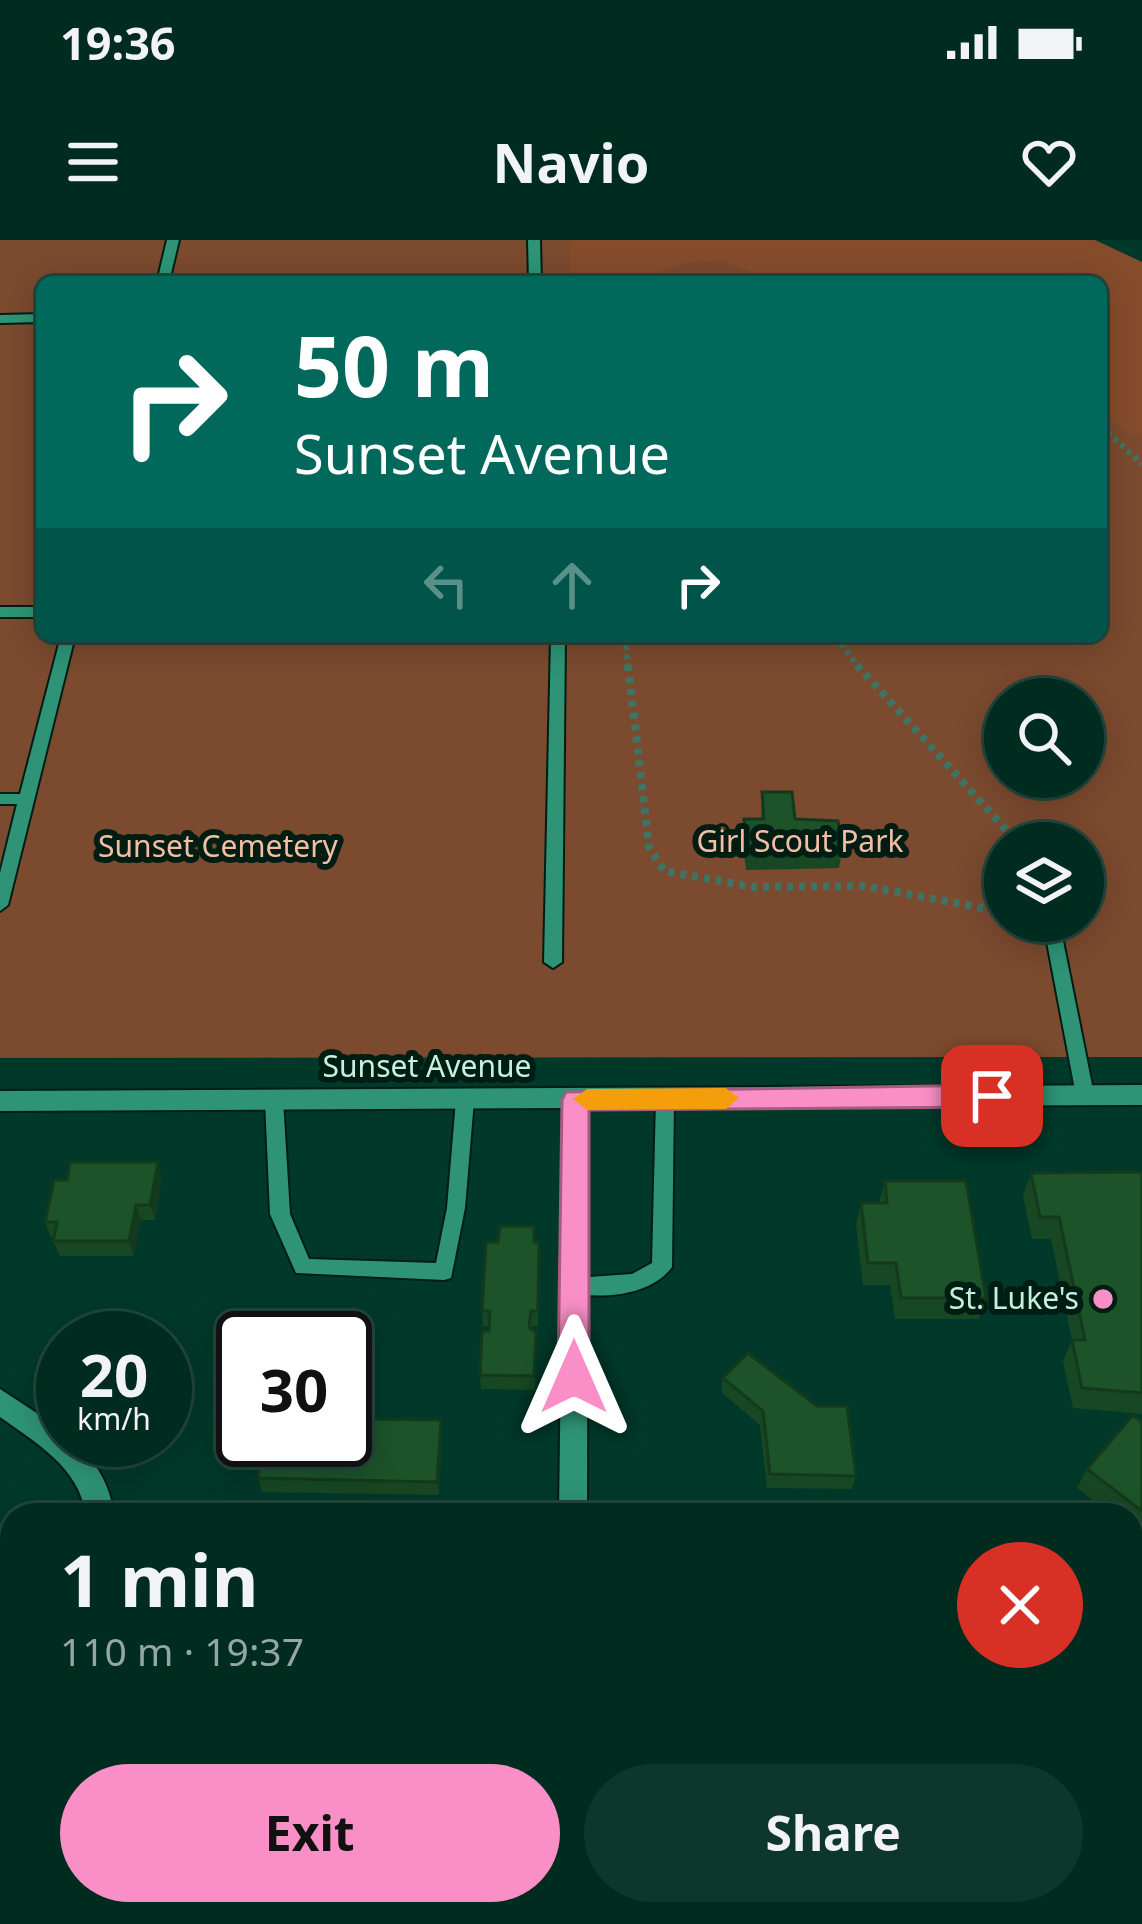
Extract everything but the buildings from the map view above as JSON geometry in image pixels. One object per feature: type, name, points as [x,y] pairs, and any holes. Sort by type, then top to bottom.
[{"type":"street","name":"Sunset Avenue","points":[[0,1101],[1142,1095]]},
{"type":"street","points":[[572,1503],[576,1100]]},
{"type":"street","points":[[0,1401],[78,1461],[100,1503]]},
{"type":"lane","points":[[165,276],[173,240]]},
{"type":"lane","points":[[534,240],[535,276]]},
{"type":"lane","points":[[0,319],[36,318]]},
{"type":"lane","points":[[0,612],[36,612]]},
{"type":"lane","points":[[0,905],[66,642]]},
{"type":"lane","points":[[553,962],[557,642]]},
{"type":"lane","points":[[0,799],[27,799]]},
{"type":"lane","points":[[1055,942],[1085,1095]]},
{"type":"lane","points":[[574,1286],[636,1284],[662,1267],[664,1099]]},
{"type":"lane","points":[[274,1100],[280,1214],[302,1267],[444,1272],[456,1208],[465,1100]]},
{"type":"path","points":[[1107,432],[1142,464]]},
{"type":"path","points":[[630,642],[626,647],[649,848],[664,872],[753,887],[865,886],[984,908]]},
{"type":"path","points":[[840,642],[999,822]]},
{"type":"green space","points":[[0,240],[807,240],[1058,276],[36,276],[36,642],[1107,642],[1107,283],[1142,288],[1142,1057],[0,1058]]},
{"type":"shaded area","points":[[569,240],[1095,240],[1142,262],[1142,435],[1130,434],[1107,417],[1107,276],[758,276],[720,259],[684,263],[650,276],[571,276]]},
{"type":"slow traffic","points":[[587,1099],[726,1098]]},
{"type":"place","name":"St. Luke's","points":[[1103,1299]]},
{"type":"route","points":[[574,1377],[576,1100],[992,1096]]},
{"type":"park label","name":"Girl Scout Park","points":[[800,842]]},
{"type":"park label","name":"Sunset Cemetery","points":[[218,847]]}]
